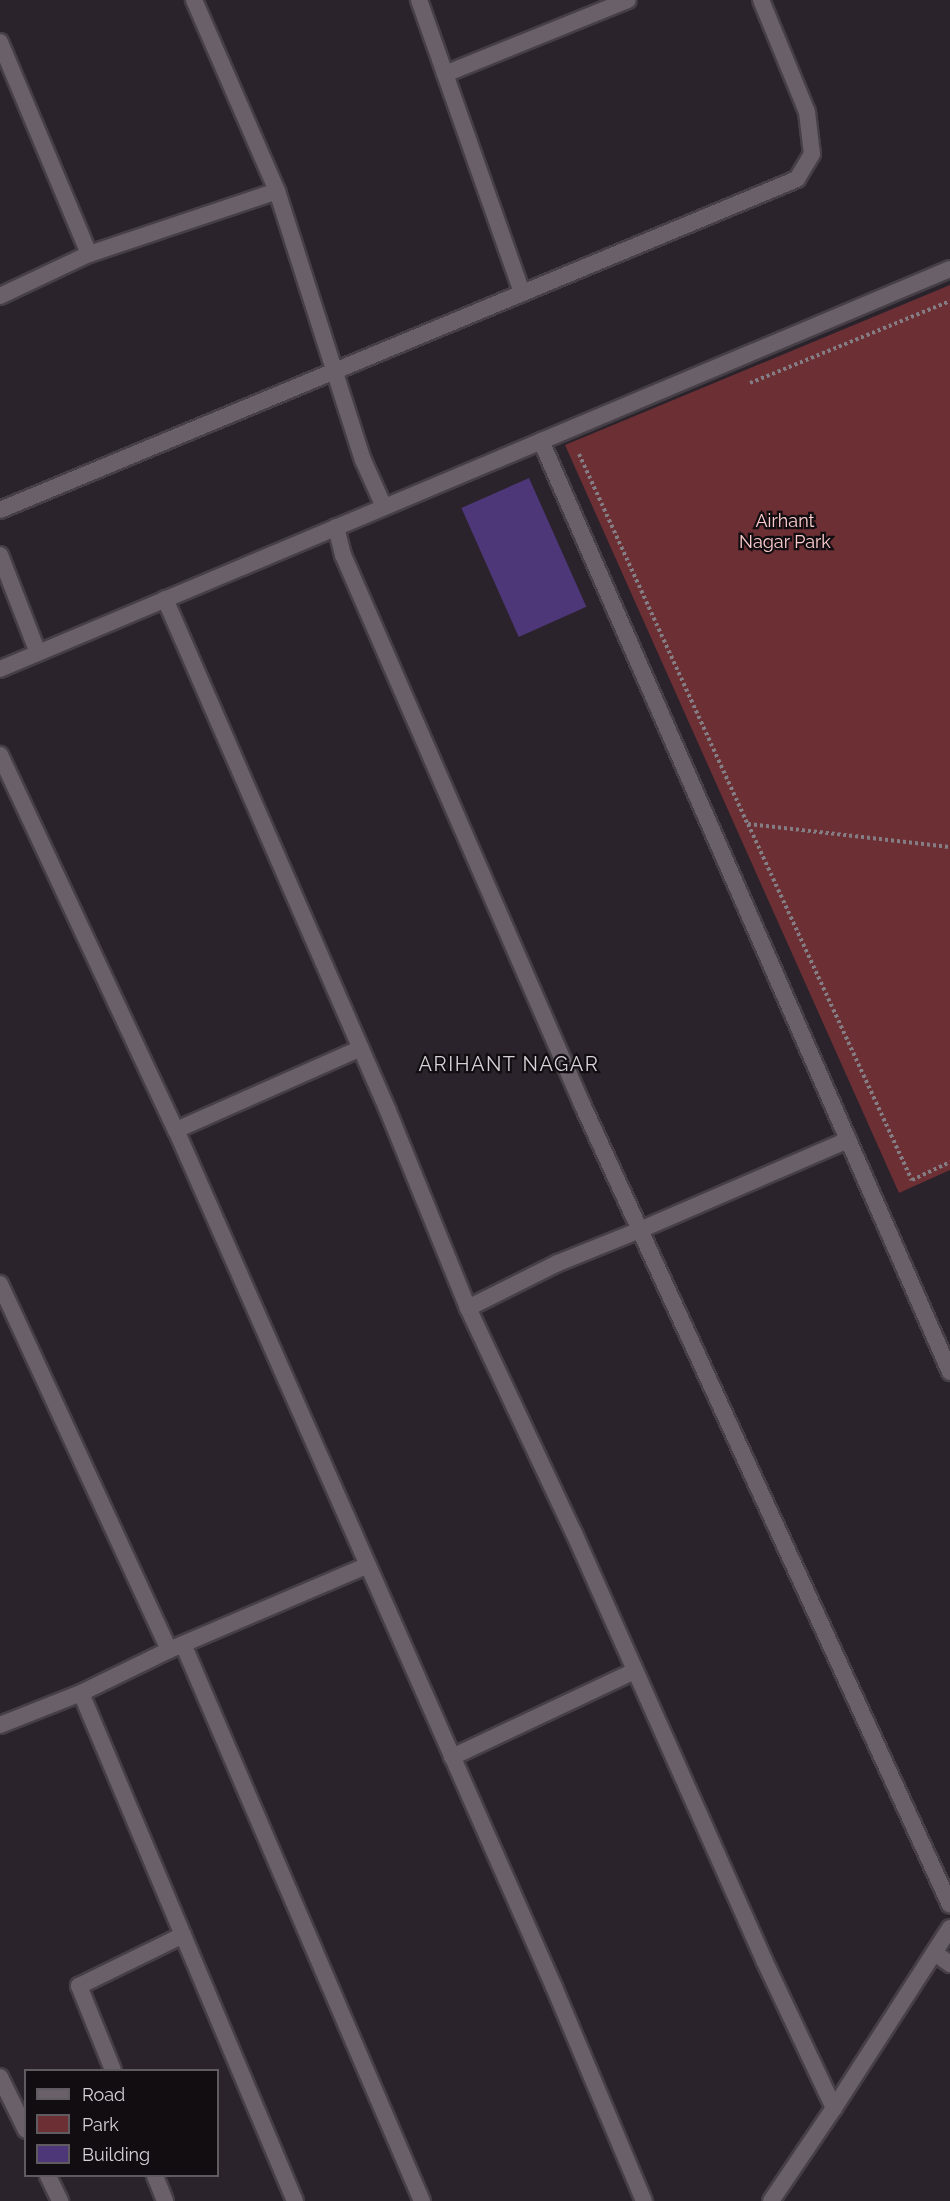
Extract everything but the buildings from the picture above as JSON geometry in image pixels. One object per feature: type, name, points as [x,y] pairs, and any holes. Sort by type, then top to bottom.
[{"type":"street","points":[[194,0],[277,191],[363,460],[384,507]]},
{"type":"street","points":[[419,0],[522,292]]},
{"type":"street","points":[[445,74],[628,0]]},
{"type":"street","points":[[0,510],[797,179],[812,154],[807,112],[761,0]]},
{"type":"street","points":[[0,42],[89,254]]},
{"type":"street","points":[[0,296],[89,254],[277,191]]},
{"type":"street","points":[[0,669],[950,268]]},
{"type":"street","points":[[541,441],[950,1372]]},
{"type":"street","points":[[336,527],[353,577],[582,1104],[950,1905]]},
{"type":"street","points":[[0,555],[38,653]]},
{"type":"street","points":[[165,600],[388,1111],[468,1308],[635,1671],[764,1960],[834,2108]]},
{"type":"street","points":[[0,755],[176,1130],[554,1987],[644,2201]]},
{"type":"street","points":[[176,1130],[359,1049]]},
{"type":"street","points":[[468,1308],[558,1263],[848,1140]]},
{"type":"street","points":[[0,1284],[176,1647],[422,2201]]},
{"type":"street","points":[[0,1725],[81,1693],[176,1647],[368,1565]]},
{"type":"street","points":[[452,1756],[635,1671]]},
{"type":"street","points":[[81,1693],[295,2201]]},
{"type":"street","points":[[771,2201],[950,1928]]},
{"type":"street","points":[[113,2069],[79,1986],[183,1935]]},
{"type":"street","points":[[935,1953],[950,1964]]},
{"type":"street","points":[[0,2077],[24,2126]]},
{"type":"street","points":[[49,2177],[60,2201]]},
{"type":"street","points":[[156,2177],[165,2201]]},
{"type":"path","points":[[742,387],[950,301]]},
{"type":"path","points":[[590,449],[579,454],[912,1180],[950,1162]]},
{"type":"path","points":[[748,824],[950,847]]},
{"type":"green space","name":"Airhant Nagar Park","points":[[950,285],[950,1170],[899,1193],[565,445]]},
{"type":"district","name":"ARIHANT NAGAR","points":[[509,1064]]}]
